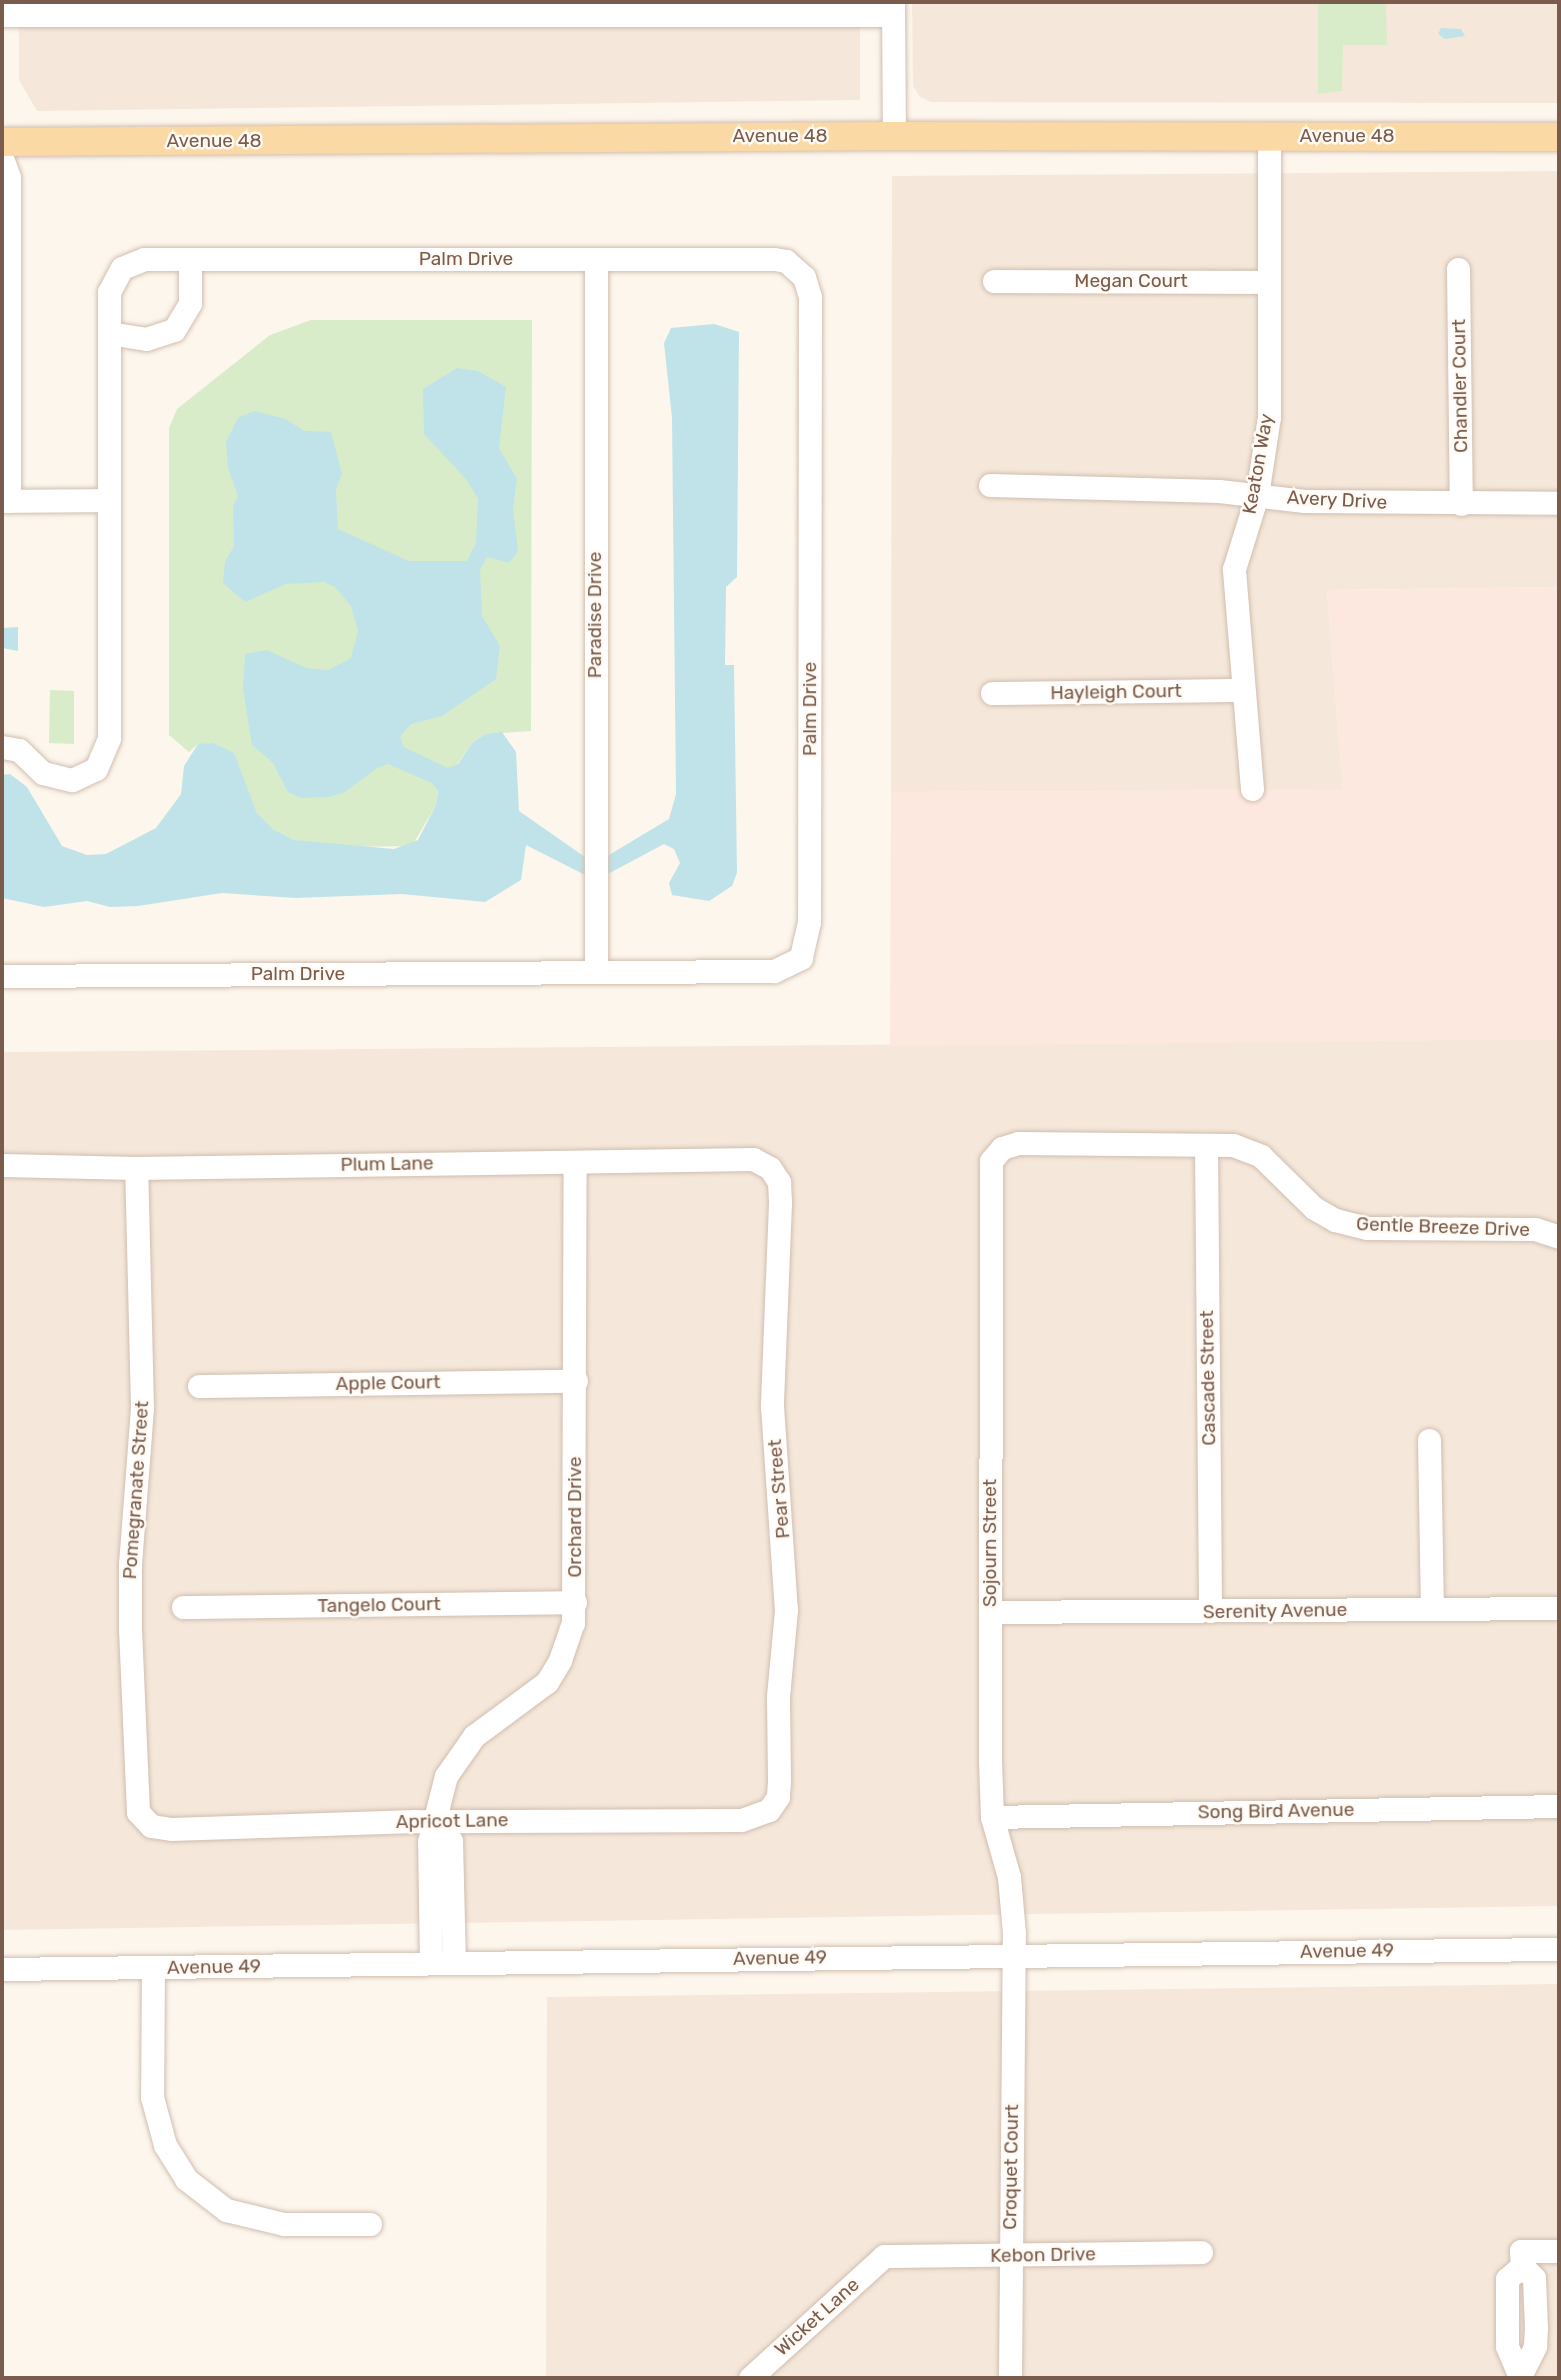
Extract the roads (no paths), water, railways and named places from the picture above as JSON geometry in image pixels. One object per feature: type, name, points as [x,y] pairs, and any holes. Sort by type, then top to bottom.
[{"type":"main road","name":"Avenue 48","points":[[2,142],[894,136],[1559,137]]},
{"type":"street","points":[[2,15],[104,8],[312,15],[893,8],[894,136]]},
{"type":"street","name":"Keaton Way","points":[[1252,789],[1241,690],[1234,569],[1257,495],[1269,417],[1269,136]]},
{"type":"street","points":[[2,158],[9,177],[6,501],[109,500]]},
{"type":"street","name":"Palm Drive","points":[[2,747],[19,750],[43,773],[57,779],[85,776],[104,757],[109,738],[109,292],[122,268],[144,258],[774,258],[796,268],[810,297],[808,937],[800,958],[774,971],[2,976]]},
{"type":"street","points":[[109,333],[146,339],[174,330],[190,303],[190,258]]},
{"type":"street","name":"Paradise Drive","points":[[596,258],[596,972]]},
{"type":"street","name":"Chandler Court","points":[[1458,269],[1461,504]]},
{"type":"street","name":"Megan Court","points":[[994,281],[1268,282]]},
{"type":"street","name":"Avery Drive","points":[[990,485],[1257,495],[1304,501],[1559,503]]},
{"type":"street","name":"Hayleigh Court","points":[[992,693],[1241,690]]},
{"type":"street","name":"Gentle Breeze Drive","points":[[1018,1143],[1233,1145],[1261,1156],[1314,1208],[1335,1220],[1367,1228],[1535,1229],[1559,1237]]},
{"type":"street","name":"Sojourn Street","points":[[1014,1955],[1009,1877],[992,1817],[991,1161],[1002,1148],[1018,1143]]},
{"type":"street","name":"Cascade Street","points":[[1206,1145],[1210,1611]]},
{"type":"street","name":"Plum Lane","points":[[2,1164],[136,1168],[753,1159],[770,1168]]},
{"type":"street","name":"Orchard Drive","points":[[431,1963],[429,1842],[438,1821],[440,1798],[454,1762],[474,1736],[547,1682],[567,1640],[575,1602],[575,1161]]},
{"type":"street","name":"Pomegranate Street","points":[[136,1168],[142,1407],[130,1564],[130,1630],[138,1812]]},
{"type":"street","name":"Pear Street","points":[[769,1810],[778,1797],[778,1696],[786,1610],[772,1373],[780,1203],[779,1182],[770,1168]]},
{"type":"street","name":"Apple Court","points":[[199,1386],[576,1381]]},
{"type":"street","points":[[1429,1440],[1432,1609]]},
{"type":"street","name":"Tangelo Court","points":[[183,1607],[575,1602]]},
{"type":"street","name":"Serenity Avenue","points":[[990,1612],[1559,1608]]},
{"type":"street","name":"Song Bird Avenue","points":[[992,1817],[1559,1806]]},
{"type":"street","name":"Apricot Lane","points":[[138,1812],[151,1826],[172,1829],[438,1821],[741,1820],[769,1810]]},
{"type":"street","points":[[438,1821],[451,1841],[454,1963]]},
{"type":"street","name":"Avenue 49","points":[[2,1969],[1559,1949]]},
{"type":"street","name":"Croquet Court","points":[[1010,2378],[1009,2257],[1014,1955]]},
{"type":"street","points":[[153,1968],[152,2097],[165,2145],[186,2179],[226,2210],[284,2224],[370,2224]]},
{"type":"street","points":[[1519,2378],[1535,2346],[1534,2278],[1521,2258],[1559,2251]]},
{"type":"street","name":"Kebon Drive","points":[[884,2256],[1009,2257],[1201,2252]]},
{"type":"street","name":"Wicket Lane","points":[[750,2378],[884,2256]]},
{"type":"water","points":[[1441,28],[1461,29],[1465,36],[1445,39],[1438,34]]},
{"type":"water","points":[[714,324],[739,332],[737,577],[726,587],[725,665],[734,665],[737,873],[732,886],[709,901],[672,895],[669,883],[680,863],[674,849],[664,844],[606,875],[587,876],[526,845],[521,880],[485,902],[402,894],[296,898],[222,893],[138,906],[110,907],[87,901],[44,907],[2,898],[2,775],[10,774],[27,787],[62,846],[87,855],[106,854],[156,828],[181,794],[184,766],[198,744],[213,743],[234,753],[257,813],[273,829],[294,840],[394,849],[418,840],[436,805],[438,791],[432,783],[388,764],[377,768],[345,792],[330,797],[301,798],[288,792],[273,763],[252,745],[243,689],[245,654],[267,650],[306,668],[328,670],[351,658],[358,631],[351,606],[335,587],[324,582],[286,584],[245,602],[223,583],[225,562],[234,546],[233,506],[238,496],[228,468],[226,442],[238,418],[254,411],[286,419],[304,431],[331,432],[342,474],[336,489],[338,529],[409,561],[467,561],[476,543],[478,499],[466,479],[424,434],[423,389],[457,368],[478,371],[506,387],[499,448],[517,479],[513,510],[518,551],[509,563],[487,557],[480,570],[482,616],[500,646],[496,679],[442,716],[411,724],[400,737],[404,747],[448,768],[458,764],[473,742],[486,734],[502,732],[516,752],[519,811],[585,857],[604,858],[669,819],[676,794],[672,418],[664,343],[671,328]]},
{"type":"water","points":[[18,627],[18,651],[2,648],[2,628]]}]
